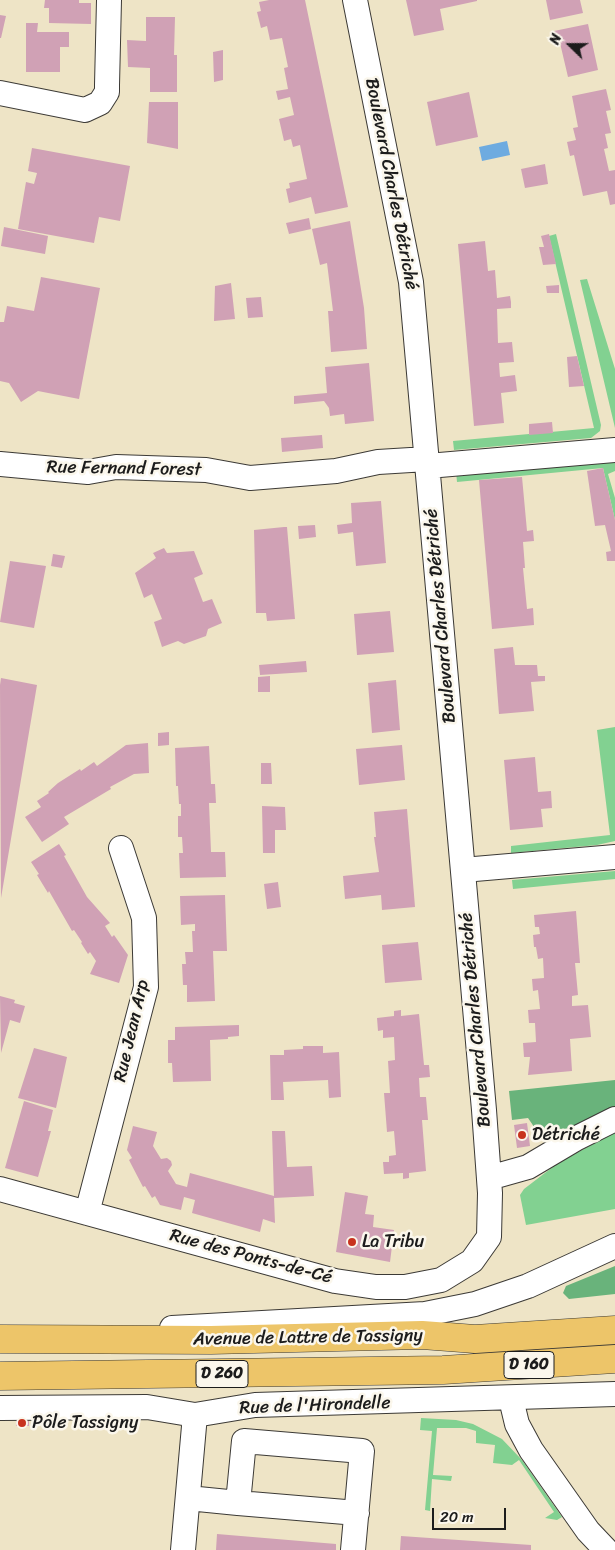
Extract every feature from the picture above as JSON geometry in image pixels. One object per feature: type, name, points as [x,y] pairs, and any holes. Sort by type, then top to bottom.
[{"type":"main road","name":"D 260","points":[[422,1335],[475,1325],[615,1316]]},
{"type":"main road","name":"Avenue de Lattre de Tassigny","points":[[0,1339],[211,1340],[422,1335],[475,1339],[615,1330]]},
{"type":"main road","name":"D 160","points":[[443,1370],[615,1359]]},
{"type":"main road","name":"Avenue de Lattre de Tassigny","points":[[0,1376],[443,1370]]},
{"type":"street","points":[[0,94],[85,110],[100,103],[107,92],[108,85],[108,0]]},
{"type":"street","name":"Boulevard Charles Détriché","points":[[355,0],[409,262],[489,1178],[489,1237]]},
{"type":"street","name":"Rue Fernand Forest","points":[[0,464],[88,472],[116,467],[206,470],[250,478],[336,471],[378,462],[427,463],[615,450]]},
{"type":"street","name":"Rue Jean Arp","points":[[87,1213],[146,987],[144,918],[121,848]]},
{"type":"street","points":[[463,870],[615,857]]},
{"type":"street","points":[[489,1178],[528,1167],[577,1138],[615,1119]]},
{"type":"street","name":"Rue des Ponts-de-Cé","points":[[0,1189],[335,1281],[376,1287],[405,1287],[441,1280],[472,1261],[489,1237]]},
{"type":"street","points":[[0,1339],[425,1314],[475,1304],[528,1286],[615,1246]]},
{"type":"street","name":"Rue de l'Hirondelle","points":[[0,1408],[147,1407],[195,1415],[255,1405],[511,1399],[615,1394]]},
{"type":"street","points":[[511,1399],[517,1424],[531,1450],[588,1531],[606,1550]]},
{"type":"street","points":[[183,1550],[195,1415]]},
{"type":"street","points":[[238,1503],[244,1442],[362,1451],[353,1550]]},
{"type":"street","points":[[188,1498],[357,1513]]},
{"type":"green space","points":[[556,234],[601,425],[600,431],[591,438],[454,450],[453,441],[594,428],[549,236]]},
{"type":"green space","points":[[587,279],[615,369],[615,428],[580,280]]},
{"type":"green space","points":[[615,456],[615,471],[608,474],[615,498],[615,520],[603,468],[457,482],[456,471]]},
{"type":"green space","points":[[615,727],[615,841],[597,845],[511,853],[511,846],[610,835],[597,730]]},
{"type":"green space","points":[[615,871],[615,879],[513,889],[512,880]]},
{"type":"green space","points":[[615,1080],[615,1107],[543,1140],[528,1118],[512,1120],[509,1091]]},
{"type":"green space","points":[[615,1132],[615,1209],[526,1225],[520,1195],[524,1189],[558,1163]]},
{"type":"green space","points":[[615,1266],[615,1294],[569,1299],[563,1293],[566,1286]]},
{"type":"green space","points":[[421,1418],[456,1420],[473,1424],[502,1439],[522,1460],[562,1517],[557,1520],[545,1518],[554,1512],[519,1460],[512,1465],[493,1463],[495,1445],[476,1443],[476,1431],[466,1428],[437,1428],[433,1475],[452,1476],[451,1481],[432,1479],[430,1511],[425,1510],[432,1431],[420,1430]]},
{"type":"water","points":[[507,141],[510,155],[482,161],[479,147]]},
{"type":"building","points":[[45,0],[79,0],[79,3],[91,3],[91,24],[49,23],[49,8],[44,8]]},
{"type":"building","points":[[269,0],[305,0],[348,207],[315,214],[311,197],[289,203],[286,189],[290,188],[289,183],[307,179],[300,145],[293,147],[291,139],[284,141],[279,119],[294,115],[290,97],[278,100],[276,91],[288,89],[284,68],[288,67],[282,38],[270,40],[267,26],[261,28],[257,12],[261,11],[259,2]]},
{"type":"building","points":[[406,0],[477,1],[440,9],[444,30],[414,36]]},
{"type":"building","points":[[546,0],[580,0],[583,13],[550,20]]},
{"type":"building","points":[[0,15],[6,16],[1,38],[0,38]]},
{"type":"building","points":[[146,17],[175,17],[174,55],[177,55],[177,92],[150,92],[150,68],[128,67],[127,40],[146,41]]},
{"type":"building","points":[[26,23],[38,23],[37,32],[69,32],[69,47],[60,47],[60,72],[26,72]]},
{"type":"building","points":[[588,24],[598,70],[568,77],[560,43],[556,44],[554,31]]},
{"type":"building","points":[[223,50],[223,80],[214,82],[213,52]]},
{"type":"building","points":[[606,89],[611,110],[606,111],[611,133],[605,134],[608,148],[604,149],[609,171],[615,170],[615,204],[610,205],[607,191],[583,196],[574,155],[570,156],[567,142],[576,140],[573,128],[578,127],[572,96]]},
{"type":"building","points":[[469,92],[478,137],[436,146],[427,102]]},
{"type":"building","points":[[149,102],[178,102],[178,149],[147,143]]},
{"type":"building","points":[[32,148],[130,166],[120,221],[99,217],[94,243],[18,229],[26,182],[34,184],[37,173],[28,171]]},
{"type":"building","points":[[545,164],[548,184],[525,188],[521,169]]},
{"type":"building","points":[[309,218],[311,229],[289,234],[286,223]]},
{"type":"building","points":[[350,221],[364,308],[367,349],[331,352],[328,311],[333,311],[327,263],[320,265],[312,229]]},
{"type":"building","points":[[4,227],[48,236],[45,254],[1,246]]},
{"type":"building","points":[[549,234],[556,264],[543,265],[539,247],[544,247],[541,236]]},
{"type":"building","points":[[485,241],[488,271],[495,270],[497,298],[510,296],[511,302],[511,308],[497,309],[498,343],[512,342],[514,362],[499,363],[500,377],[515,375],[517,391],[501,393],[504,423],[474,426],[458,244]]},
{"type":"building","points":[[41,277],[100,288],[79,399],[38,391],[21,402],[9,383],[0,381],[0,322],[4,322],[7,306],[34,311]]},
{"type":"building","points":[[231,283],[235,319],[214,321],[215,286]]},
{"type":"building","points":[[559,285],[559,293],[547,293],[546,286]]},
{"type":"building","points":[[261,297],[263,317],[248,318],[246,298]]},
{"type":"building","points":[[577,356],[584,386],[569,387],[567,357]]},
{"type":"building","points":[[369,363],[374,421],[345,424],[344,414],[330,416],[329,408],[324,401],[294,404],[294,396],[327,393],[325,367]]},
{"type":"building","points":[[552,422],[553,433],[529,435],[529,424]]},
{"type":"building","points":[[322,435],[323,448],[282,452],[281,438]]},
{"type":"building","points":[[603,468],[615,520],[615,561],[607,561],[606,552],[611,551],[605,525],[595,526],[587,471]]},
{"type":"building","points":[[522,477],[527,531],[533,530],[534,541],[523,542],[525,568],[523,568],[527,609],[533,608],[534,625],[492,629],[479,480]]},
{"type":"building","points":[[381,501],[386,563],[356,566],[353,532],[338,534],[337,525],[352,523],[351,503]]},
{"type":"building","points":[[315,525],[316,537],[299,539],[298,526]]},
{"type":"building","points":[[287,527],[295,619],[267,621],[266,613],[256,613],[254,530]]},
{"type":"building","points":[[164,548],[167,553],[194,551],[203,574],[194,578],[203,602],[212,599],[222,623],[208,629],[206,636],[184,644],[178,641],[162,647],[154,622],[162,619],[152,594],[144,598],[135,573],[156,558],[153,553]]},
{"type":"building","points":[[53,554],[65,556],[62,568],[51,566]]},
{"type":"building","points":[[10,561],[46,566],[34,628],[0,622]]},
{"type":"building","points":[[390,611],[394,652],[357,655],[354,614]]},
{"type":"building","points":[[513,647],[515,665],[537,665],[538,676],[545,676],[545,681],[531,682],[534,711],[499,714],[494,649]]},
{"type":"building","points":[[306,661],[307,672],[260,675],[259,665]]},
{"type":"building","points":[[270,676],[270,692],[258,692],[258,677]]},
{"type":"building","points":[[1,678],[37,685],[1,898],[0,685]]},
{"type":"building","points":[[396,680],[400,730],[372,733],[368,683]]},
{"type":"building","points":[[169,732],[169,745],[158,746],[158,733]]},
{"type":"building","points":[[148,743],[149,773],[134,774],[110,787],[111,789],[64,817],[69,824],[42,842],[25,817],[41,807],[37,801],[49,793],[58,783],[80,769],[81,771],[94,762],[97,766],[126,745]]},
{"type":"building","points":[[402,745],[405,780],[359,785],[356,749]]},
{"type":"building","points":[[209,746],[211,784],[215,784],[216,803],[209,803],[211,852],[225,852],[226,877],[180,878],[179,853],[183,853],[182,837],[178,837],[178,816],[181,816],[181,804],[179,804],[178,786],[176,786],[175,748]]},
{"type":"building","points":[[535,757],[538,792],[551,791],[552,808],[541,809],[543,827],[510,830],[504,760]]},
{"type":"building","points":[[261,763],[271,763],[272,784],[261,784]]},
{"type":"building","points":[[262,806],[285,807],[286,830],[275,830],[275,853],[263,853]]},
{"type":"building","points":[[407,809],[415,907],[382,910],[381,895],[345,899],[343,876],[379,872],[374,837],[376,837],[374,812]]},
{"type":"building","points":[[59,844],[87,897],[110,923],[105,926],[128,955],[119,983],[90,974],[96,961],[90,952],[88,954],[74,930],[72,931],[31,862]]},
{"type":"building","points":[[278,882],[281,907],[267,909],[264,884]]},
{"type":"building","points":[[225,895],[227,951],[213,951],[215,1001],[187,1002],[187,985],[183,985],[182,964],[186,964],[185,952],[193,952],[192,931],[195,931],[195,924],[181,925],[180,896]]},
{"type":"building","points":[[576,911],[580,963],[575,963],[578,995],[572,996],[572,1006],[588,1005],[591,1037],[570,1039],[572,1071],[528,1075],[530,1057],[524,1057],[523,1043],[536,1042],[535,1023],[529,1023],[528,1010],[540,1009],[538,990],[533,991],[532,979],[544,978],[543,958],[538,959],[536,947],[534,947],[533,935],[540,934],[539,927],[535,927],[534,915]]},
{"type":"building","points":[[418,942],[422,980],[385,983],[382,945]]},
{"type":"building","points":[[0,996],[15,1000],[14,1003],[25,1006],[20,1023],[10,1020],[1,1053]]},
{"type":"building","points":[[401,1010],[401,1016],[419,1014],[424,1065],[429,1065],[430,1077],[419,1078],[420,1097],[426,1097],[428,1120],[422,1120],[426,1171],[409,1173],[409,1178],[403,1179],[403,1173],[384,1174],[383,1162],[389,1162],[389,1156],[396,1155],[394,1131],[387,1132],[384,1093],[390,1093],[388,1061],[395,1060],[394,1037],[383,1038],[383,1030],[378,1031],[377,1018],[394,1016],[394,1011]]},
{"type":"building","points":[[239,1025],[239,1036],[210,1040],[211,1081],[173,1082],[172,1063],[168,1063],[168,1040],[175,1040],[175,1027]]},
{"type":"building","points":[[303,1046],[323,1046],[323,1053],[339,1052],[341,1097],[329,1098],[328,1080],[283,1082],[284,1100],[271,1100],[270,1055],[284,1055],[284,1050],[303,1049]]},
{"type":"building","points":[[34,1048],[67,1057],[56,1108],[18,1098]]},
{"type":"building","points":[[24,1101],[53,1110],[48,1131],[51,1131],[38,1177],[5,1168]]},
{"type":"building","name":"Détriché","points":[[527,1123],[530,1146],[517,1148],[514,1125]]},
{"type":"building","points":[[133,1126],[157,1132],[153,1146],[161,1159],[167,1158],[171,1161],[172,1165],[168,1171],[176,1184],[187,1187],[190,1173],[274,1196],[272,1131],[285,1131],[287,1167],[312,1166],[314,1196],[274,1198],[275,1223],[263,1219],[260,1232],[192,1213],[195,1200],[184,1197],[181,1210],[160,1205],[155,1196],[152,1198],[145,1186],[143,1187],[129,1160],[132,1158],[127,1150]]},
{"type":"building","points":[[345,1192],[368,1196],[365,1214],[374,1215],[373,1227],[394,1230],[390,1262],[336,1252]]},
{"type":"building","points":[[16,1420],[29,1421],[29,1426],[16,1426]]},
{"type":"building","points":[[217,1534],[336,1544],[336,1550],[216,1550]]},
{"type":"building","points":[[401,1536],[531,1545],[531,1550],[400,1550]]},
{"type":"place","name":"Détriché","points":[[522,1135]]},
{"type":"place","name":"La Tribu","points":[[352,1242]]},
{"type":"place","name":"Pôle Tassigny","points":[[22,1423]]}]
